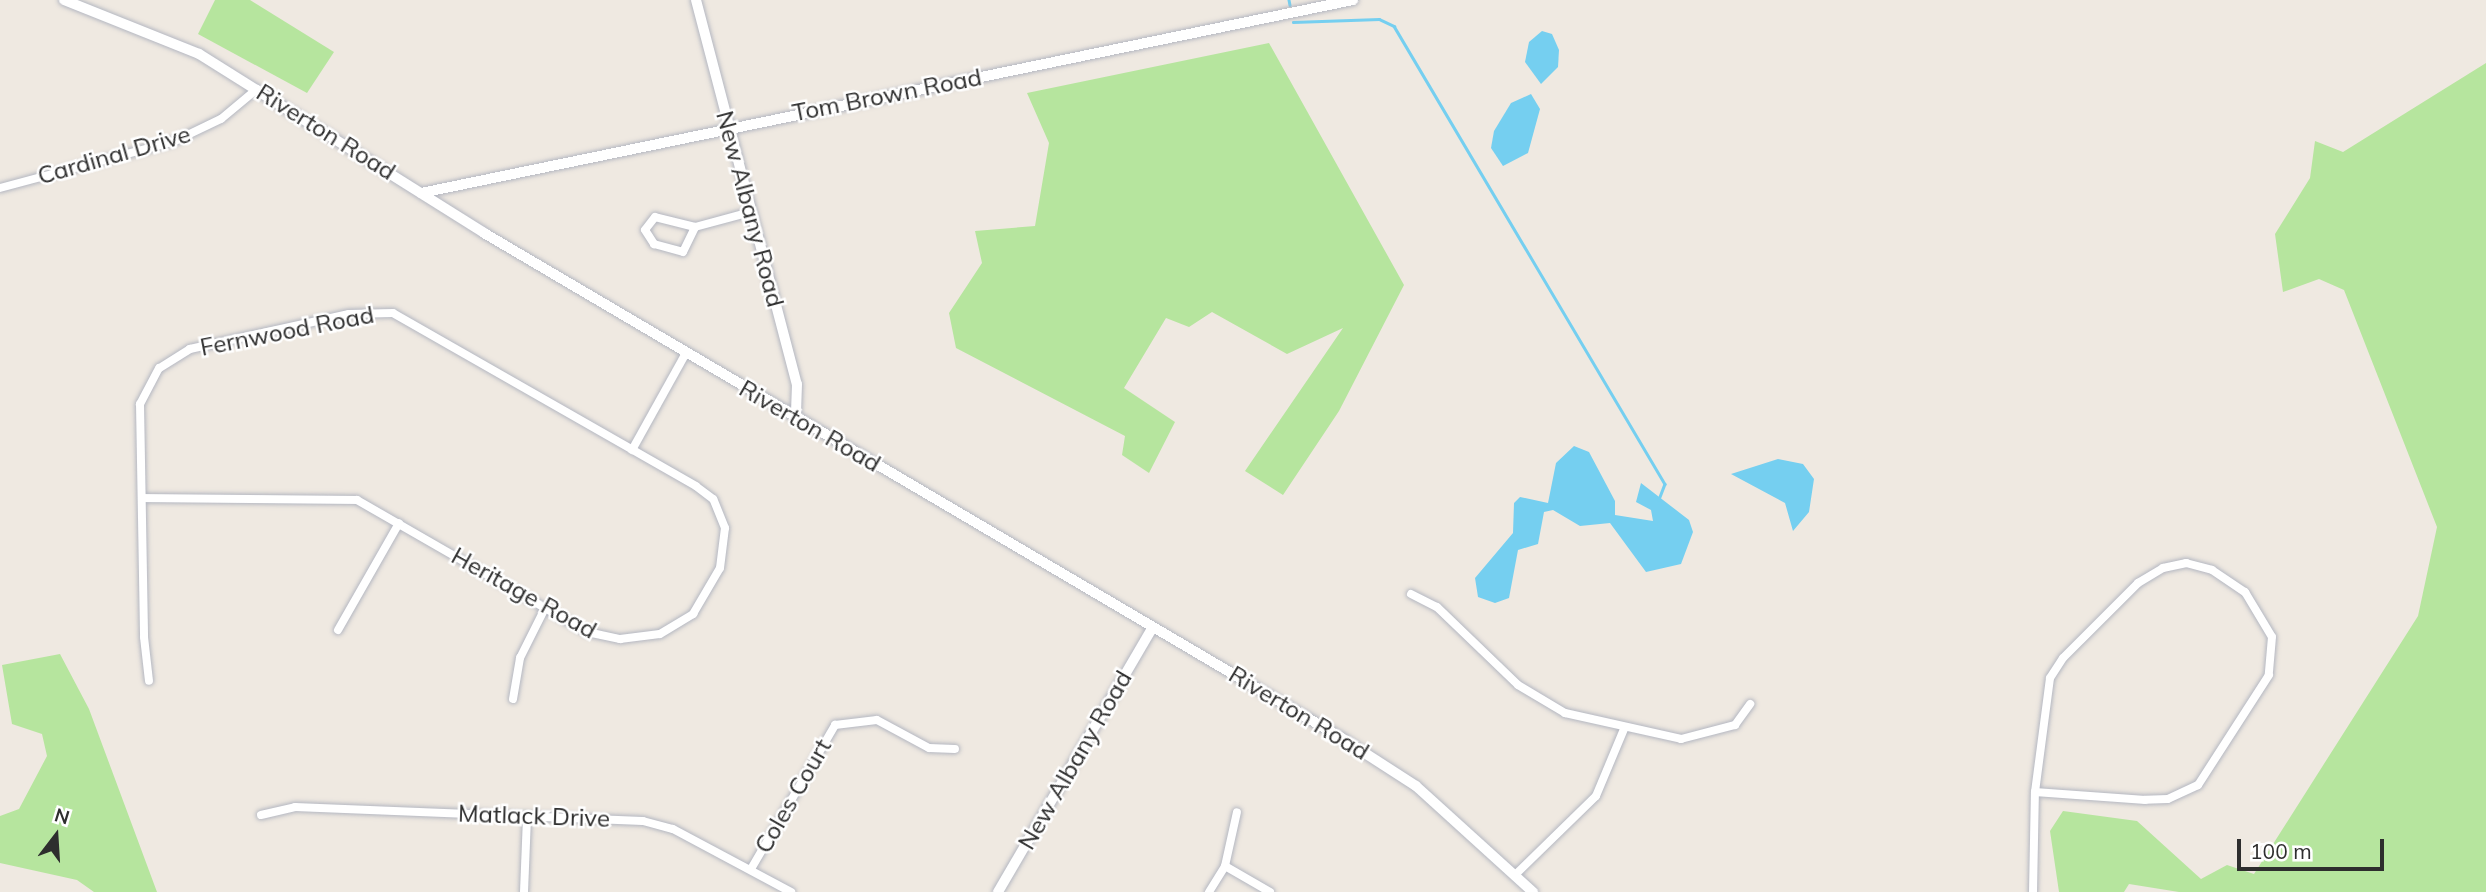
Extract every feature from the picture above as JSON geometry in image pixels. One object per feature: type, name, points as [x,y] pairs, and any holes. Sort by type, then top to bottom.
[{"type":"main road","name":"Riverton Road","points":[[64,0],[164,37],[257,89],[421,193],[686,353],[1391,768],[1533,892]]},
{"type":"main road","name":"New Albany Road","points":[[998,892],[1152,628]]},
{"type":"street","name":"New Albany Road","points":[[696,0],[797,384],[796,418]]},
{"type":"street","name":"Tom Brown Road","points":[[421,193],[729,127],[1353,0]]},
{"type":"street","name":"Cardinal Drive","points":[[0,188],[176,141],[221,119],[257,89]]},
{"type":"street","points":[[695,227],[683,252],[674,253],[654,244],[645,230],[655,217],[695,227],[751,212]]},
{"type":"street","name":"Fernwood Road","points":[[149,681],[141,404],[159,368],[191,349],[349,314],[393,313],[416,322],[632,450]]},
{"type":"street","points":[[632,450],[686,353]]},
{"type":"street","name":"Heritage Road","points":[[142,498],[334,496],[368,504],[587,632],[620,639],[678,626],[705,597],[725,548],[723,517],[696,486],[632,450]]},
{"type":"street","points":[[338,631],[399,523]]},
{"type":"street","points":[[2033,892],[2035,792],[2050,678],[2138,583],[2186,564],[2245,592],[2272,637],[2269,675],[2198,785],[2168,799],[2145,800],[2035,792]]},
{"type":"street","points":[[1411,594],[1437,607],[1548,706],[1624,729],[1681,739],[1711,735],[1735,725],[1750,704]]},
{"type":"street","points":[[513,699],[520,658],[545,608]]},
{"type":"street","name":"Coles Court","points":[[751,869],[835,725],[877,720],[929,748],[955,749]]},
{"type":"street","points":[[1516,875],[1596,796],[1624,729]]},
{"type":"street","name":"Matlack Drive","points":[[261,815],[295,807],[643,821],[751,869],[791,892]]},
{"type":"street","points":[[1209,892],[1225,866],[1237,812]]},
{"type":"street","points":[[524,892],[527,816]]},
{"type":"street","points":[[1225,866],[1270,892]]},
{"type":"green space","points":[[215,0],[250,0],[334,52],[307,93],[198,34]]},
{"type":"green space","points":[[1269,43],[1404,285],[1339,411],[1283,495],[1245,471],[1343,328],[1287,354],[1212,312],[1189,327],[1166,318],[1124,388],[1175,422],[1149,473],[1122,455],[1125,436],[956,348],[949,313],[982,263],[975,231],[1035,226],[1049,143],[1027,93]]},
{"type":"green space","points":[[2486,63],[2486,892],[2179,892],[2129,884],[2124,892],[2059,892],[2050,831],[2063,811],[2137,821],[2201,879],[2227,865],[2254,874],[2418,616],[2437,527],[2344,290],[2319,279],[2283,292],[2275,234],[2310,178],[2315,141],[2343,152]]},
{"type":"green space","points":[[60,654],[89,709],[157,892],[94,892],[77,880],[0,863],[0,816],[19,809],[47,756],[42,734],[12,724],[2,665]]},
{"type":"water","points":[[1542,31],[1552,34],[1559,50],[1558,67],[1541,84],[1525,62],[1529,42]]},
{"type":"water","points":[[1531,94],[1540,109],[1528,153],[1503,166],[1491,148],[1494,131],[1511,103]]},
{"type":"water","points":[[1574,446],[1589,452],[1615,501],[1615,515],[1653,521],[1651,510],[1636,502],[1641,483],[1689,520],[1693,532],[1681,564],[1646,572],[1610,523],[1580,526],[1553,510],[1544,512],[1538,544],[1518,550],[1509,598],[1495,603],[1478,597],[1475,578],[1513,533],[1514,503],[1520,497],[1548,503],[1556,463]]},
{"type":"water","points":[[1778,459],[1803,464],[1814,479],[1809,512],[1793,531],[1785,503],[1731,474]]},
{"type":"waterway","points":[[1289,0],[1290,5]]},
{"type":"waterway","points":[[1293,22],[1379,19],[1394,26],[1665,484],[1659,500]]}]
